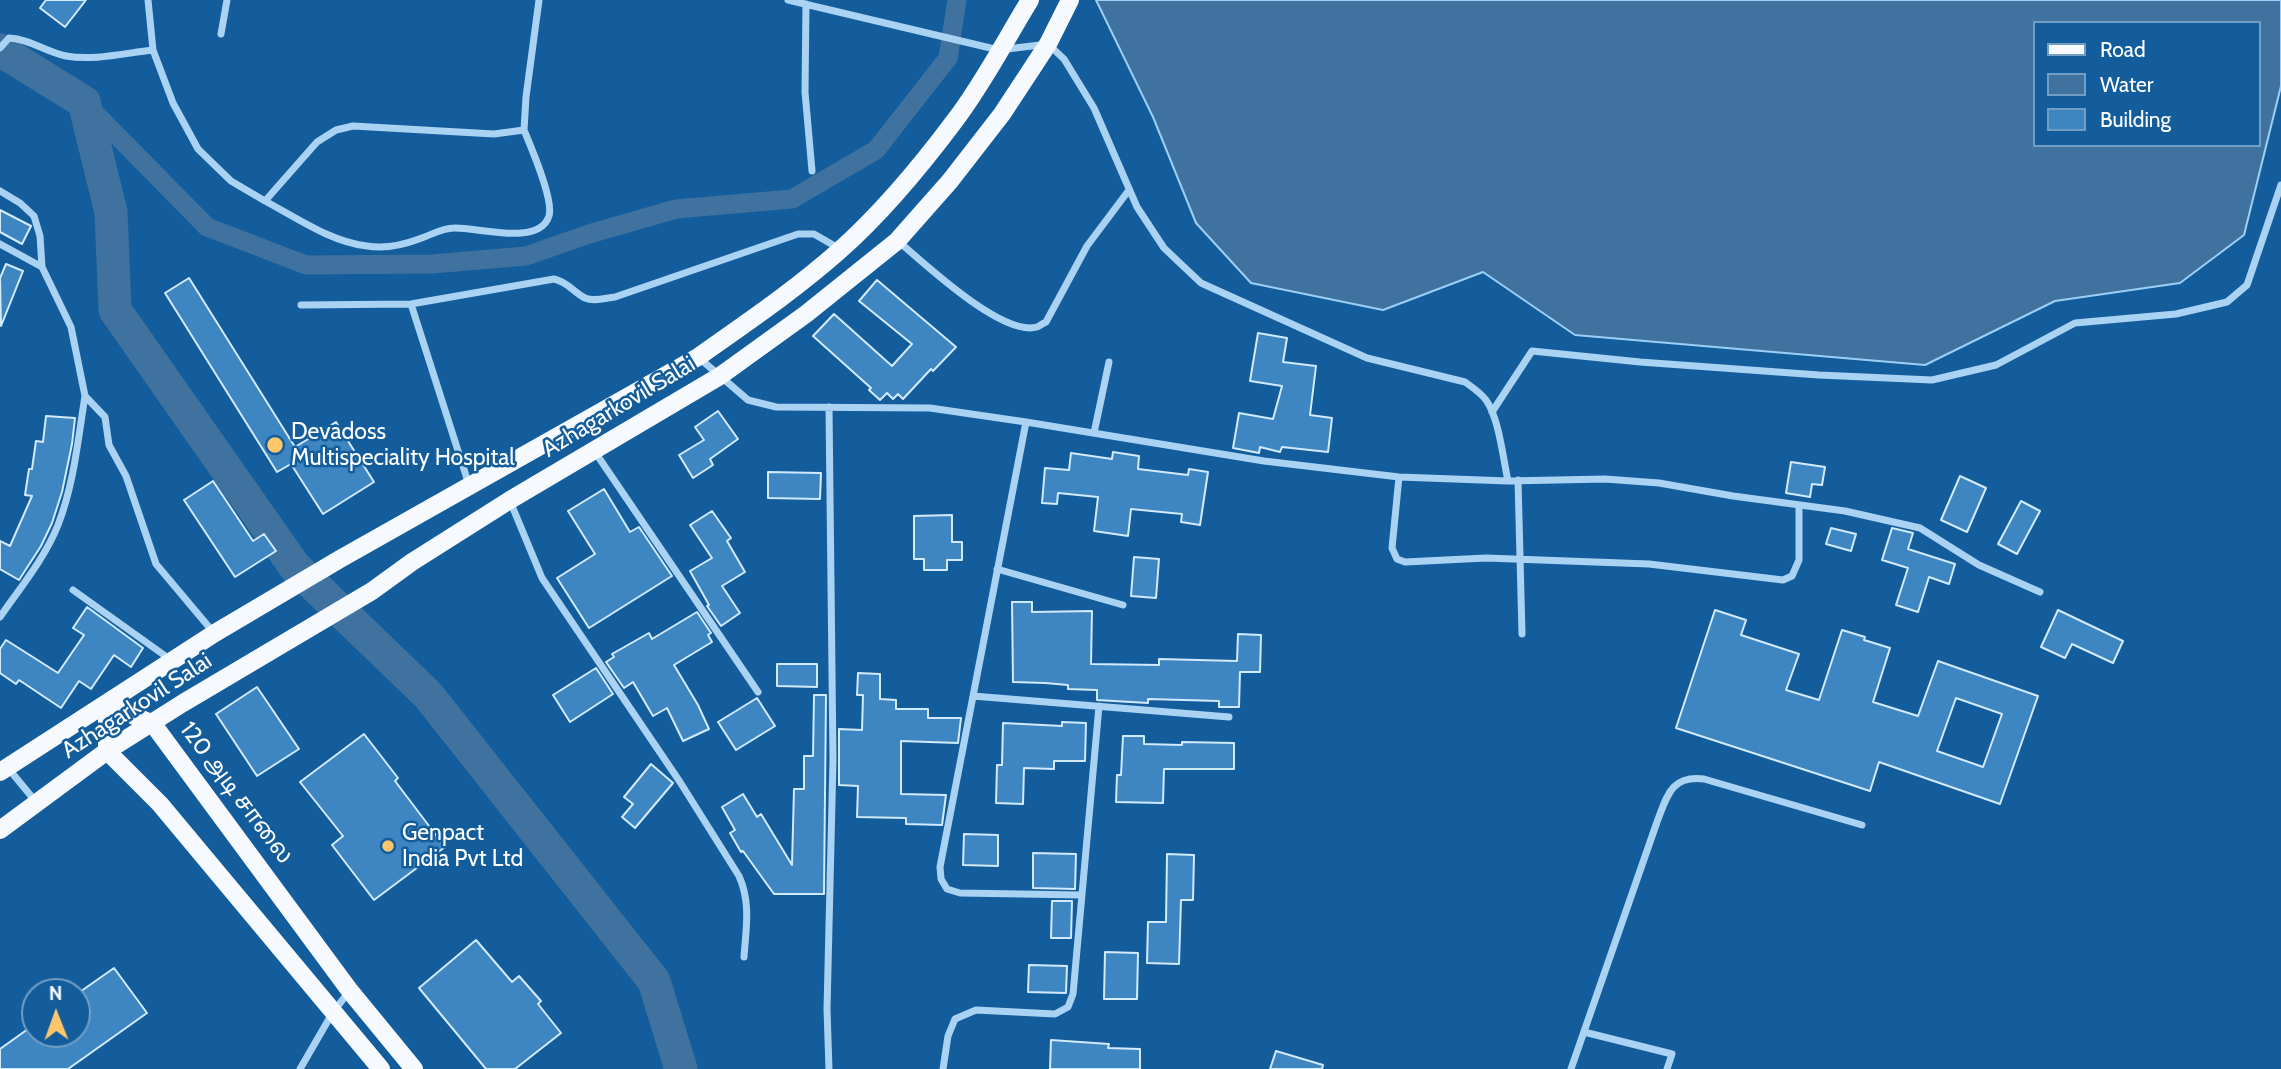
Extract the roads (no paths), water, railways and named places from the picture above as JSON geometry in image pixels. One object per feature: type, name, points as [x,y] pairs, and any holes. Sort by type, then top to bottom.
[{"type":"main road","name":"Azhagarkovil Salai","points":[[4,769],[215,633],[469,485],[698,357],[753,318],[840,250],[912,176],[958,116],[1030,0]]},
{"type":"main road","name":"Azhagarkovil Salai","points":[[0,830],[107,751],[270,650],[372,591],[412,562],[510,500],[720,376],[806,314],[897,241],[950,181],[1002,114],[1048,44],[1070,0]]},
{"type":"main road","name":"120 அடி சாலை","points":[[107,704],[153,724],[350,990],[414,1069]]},
{"type":"main road","points":[[107,704],[107,751],[160,804],[381,1069]]},
{"type":"street","points":[[148,0],[153,50],[173,103],[198,149],[231,181],[320,232],[365,246],[386,247],[454,228],[507,234],[525,233],[538,228],[549,217],[546,190],[524,130],[528,73],[540,0]]},
{"type":"street","points":[[221,34],[227,0]]},
{"type":"street","points":[[788,0],[999,50],[1048,44],[1063,60],[1094,108],[1137,207],[1164,248],[1201,284],[1367,358],[1465,382],[1486,399],[1492,412],[1508,481]]},
{"type":"street","points":[[806,4],[805,92],[812,171]]},
{"type":"street","points":[[1,46],[9,38],[19,38],[67,56],[86,57],[153,50]]},
{"type":"street","points":[[265,201],[317,142],[336,130],[353,126],[495,134],[524,130]]},
{"type":"street","points":[[1492,412],[1532,351],[1819,375],[1932,380],[1996,365],[2075,323],[2176,314],[2227,302],[2247,285],[2281,185]]},
{"type":"street","points":[[897,241],[966,299],[1023,327],[1037,327],[1046,321],[1087,246],[1129,190]]},
{"type":"street","points":[[0,191],[20,203],[34,216],[40,236],[42,267],[71,327],[85,396],[71,485],[58,527],[0,617]]},
{"type":"street","points":[[301,305],[411,304],[554,279],[569,285],[586,299],[615,297],[806,233],[814,234],[840,250]]},
{"type":"street","points":[[0,244],[42,267]]},
{"type":"street","points":[[411,304],[469,485]]},
{"type":"street","points":[[698,357],[747,400],[776,407],[930,408],[1264,461],[1399,477],[1508,481],[1605,479],[1645,482],[1845,511],[1920,528],[1979,565],[2040,592]]},
{"type":"street","points":[[1094,433],[1109,362]]},
{"type":"street","points":[[85,396],[105,417],[109,445],[126,476],[156,564],[215,633]]},
{"type":"street","points":[[829,407],[832,747],[827,1009],[829,1069]]},
{"type":"street","points":[[1026,422],[940,867],[941,879],[947,889],[960,893],[1082,895]]},
{"type":"street","points":[[595,451],[758,692]]},
{"type":"street","points":[[1399,477],[1392,548],[1397,559],[1405,562],[1462,558],[1649,564],[1783,580],[1792,576],[1799,560],[1800,506]]},
{"type":"street","points":[[1518,480],[1521,634]]},
{"type":"street","points":[[510,500],[542,578],[680,782],[746,891],[748,913],[744,957]]},
{"type":"street","points":[[997,569],[1123,605]]},
{"type":"street","points":[[73,590],[171,660]]},
{"type":"street","points":[[973,696],[1230,717]]},
{"type":"street","points":[[943,1069],[948,1036],[955,1019],[976,1010],[1055,1014],[1068,1007],[1073,994],[1099,706]]},
{"type":"street","points":[[4,769],[37,802]]},
{"type":"street","points":[[1571,1069],[1657,822],[1668,795],[1678,782],[1691,778],[1704,779],[1862,825]]},
{"type":"street","points":[[300,1069],[333,1012],[350,990]]},
{"type":"street","points":[[1584,1032],[1671,1054],[1667,1069]]},
{"type":"water","points":[[1096,0],[2281,0],[2281,86],[2244,235],[2180,283],[2055,301],[1925,365],[1575,335],[1483,272],[1383,310],[1251,283],[1196,223],[1153,117]]},
{"type":"waterway","points":[[84,102],[207,227],[306,265],[432,264],[526,256],[589,234],[676,209],[792,199],[876,150],[948,58],[957,0]]},
{"type":"waterway","points":[[0,50],[84,102],[111,212],[115,310],[295,567],[428,695],[654,981],[681,1069]]},
{"type":"place","name":"Devadoss Multispeciality Hospital","points":[[275,445]]},
{"type":"place","name":"Genpact India Pvt Ltd","points":[[388,846]]}]
